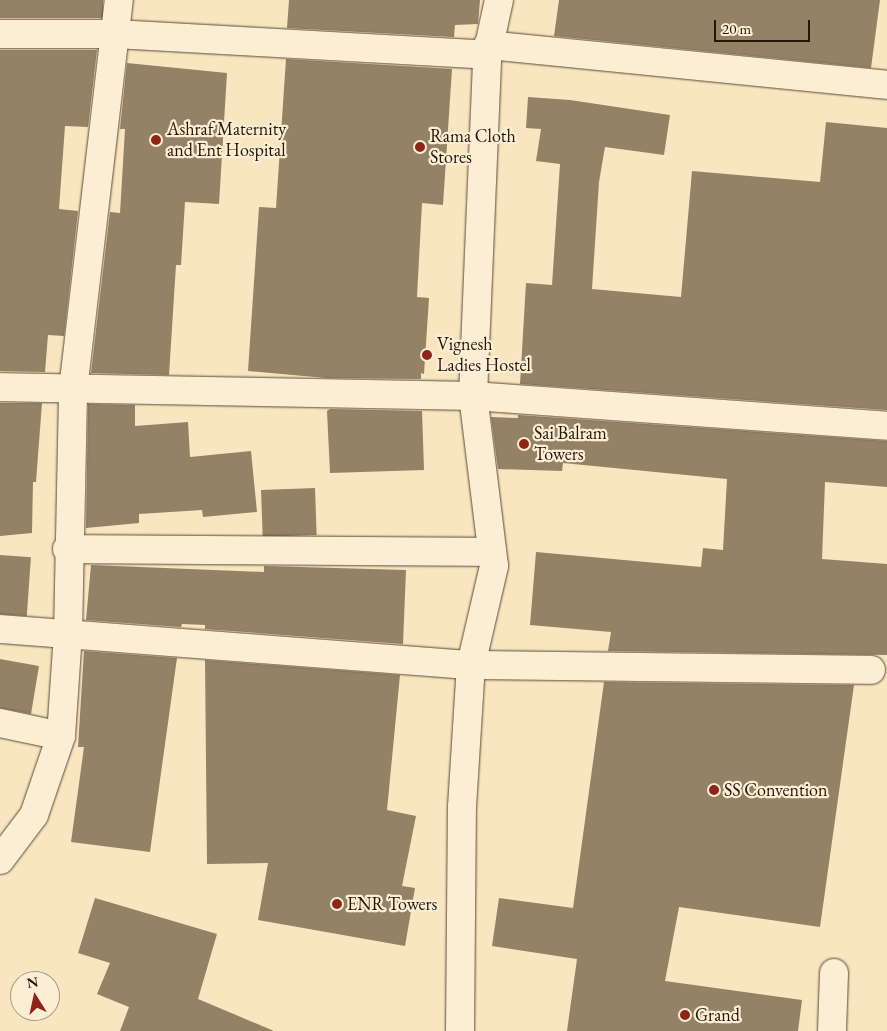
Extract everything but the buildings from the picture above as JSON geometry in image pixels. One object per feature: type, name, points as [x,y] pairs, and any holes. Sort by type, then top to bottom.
[{"type":"street","points":[[0,860],[34,815],[61,736],[68,634],[68,549],[73,390],[119,0]]},
{"type":"street","points":[[460,1031],[462,807],[471,665],[494,566],[473,396],[488,50],[499,0]]},
{"type":"street","points":[[0,34],[114,34],[488,50],[887,85]]},
{"type":"street","points":[[0,387],[73,390],[473,396],[887,426]]},
{"type":"street","points":[[68,549],[492,552]]},
{"type":"street","points":[[0,629],[471,665],[871,670]]},
{"type":"street","points":[[0,723],[61,736]]},
{"type":"street","points":[[832,1031],[834,973]]},
{"type":"place","name":"Ashraf Maternity and Ent Hospital","points":[[156,140]]},
{"type":"place","name":"Rama Cloth Stores","points":[[420,147]]},
{"type":"place","name":"Vignesh Ladies Hostel","points":[[427,355]]},
{"type":"place","name":"Sai Balram Towers","points":[[524,444]]},
{"type":"place","name":"SS Convention","points":[[714,790]]},
{"type":"place","name":"ENR Towers","points":[[337,904]]},
{"type":"place","name":"Grand","points":[[685,1015]]}]
